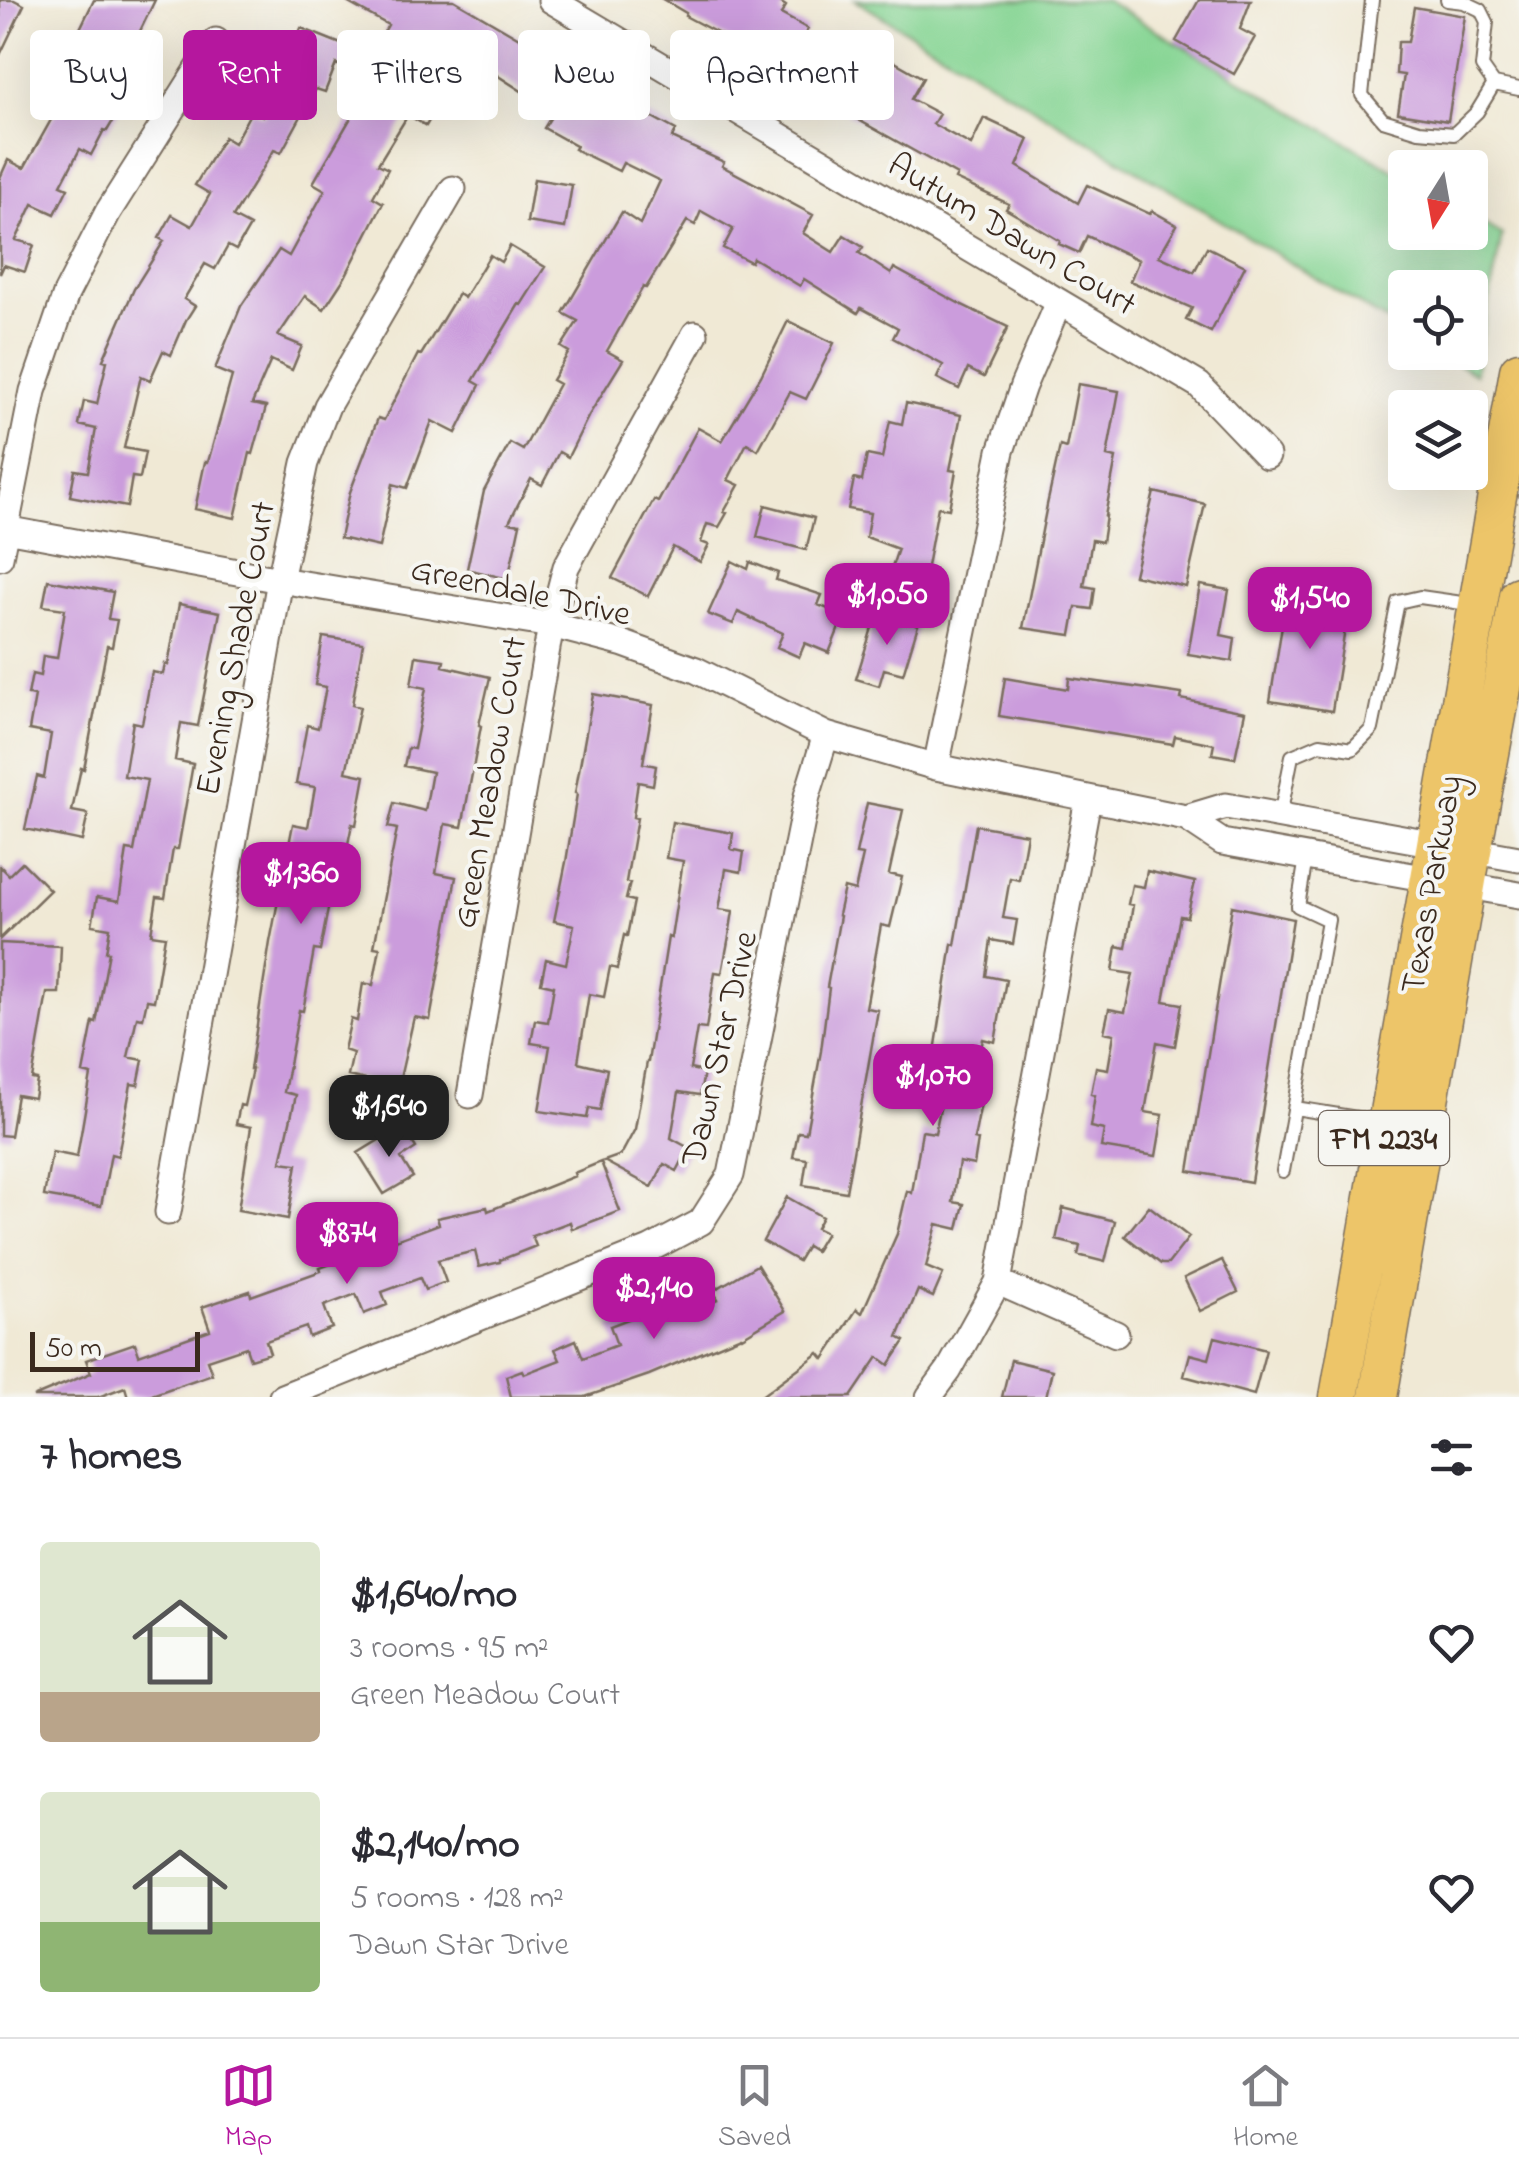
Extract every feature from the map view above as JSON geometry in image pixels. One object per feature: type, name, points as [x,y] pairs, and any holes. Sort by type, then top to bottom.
[{"type":"main road","name":"Texas Parkway","points":[[1378,1397],[1452,866],[1478,605],[1519,371]]},
{"type":"main road","name":"Texas Parkway","points":[[1339,1397],[1387,1123],[1519,596]]},
{"type":"street","name":"Autum Dawn Court","points":[[551,0],[1199,385],[1267,456]]},
{"type":"street","points":[[0,557],[33,392],[66,294],[108,212],[183,93]]},
{"type":"street","name":"Evening Shade Court","points":[[168,1212],[280,580],[305,463],[327,406],[453,188]]},
{"type":"street","points":[[936,767],[1001,451],[1023,386],[1060,302]]},
{"type":"street","name":"Green Meadow Court","points":[[470,1094],[551,625],[566,566],[694,334]]},
{"type":"street","name":"Greendale Drive","points":[[3,528],[551,625],[624,644],[696,670],[826,735],[936,767],[1186,818],[1222,842],[1306,858],[1452,866]]},
{"type":"street","name":"Dawn Star Drive","points":[[282,1397],[650,1249],[701,1222],[732,1175],[807,796],[826,735]]},
{"type":"street","points":[[929,1397],[949,1370],[998,1282],[1088,799]]},
{"type":"street","name":"Greendale Drive","points":[[1186,818],[1226,806],[1280,816],[1452,866]]},
{"type":"street","points":[[1452,866],[1519,859]]},
{"type":"street","points":[[1452,866],[1519,895]]},
{"type":"street","points":[[998,1282],[1116,1334]]},
{"type":"lane","points":[[1372,0],[1362,95],[1383,120],[1419,131],[1454,134],[1477,112],[1494,84]]},
{"type":"lane","points":[[1447,0],[1481,10],[1488,22],[1482,67],[1494,84],[1519,89]]},
{"type":"lane","points":[[1280,816],[1292,756],[1320,744],[1352,749],[1372,729],[1398,602],[1420,597],[1478,605]]},
{"type":"lane","points":[[1283,1172],[1328,920],[1298,906],[1306,858]]},
{"type":"lane","points":[[1295,1108],[1387,1123]]},
{"type":"green space","points":[[855,0],[1105,0],[1388,167],[1388,250],[1488,250],[1488,227],[1502,235],[1488,307],[1488,270],[1388,270],[1388,322]]},
{"type":"building","points":[[0,0],[24,5],[0,55]]},
{"type":"building","points":[[94,0],[155,0],[141,30],[79,30]]},
{"type":"building","points":[[343,0],[454,0],[518,37],[518,89],[498,76],[498,30],[385,30],[388,25]]},
{"type":"building","points":[[664,0],[777,0],[786,6],[781,14],[808,29],[712,30],[685,16]]},
{"type":"building","points":[[1199,0],[1251,0],[1240,29],[1255,37],[1234,74],[1176,41]]},
{"type":"building","points":[[1414,7],[1465,16],[1448,121],[1398,113],[1404,75],[1396,74],[1398,42],[1408,42]]},
{"type":"building","points":[[317,34],[337,42],[337,64],[325,92],[317,89]]},
{"type":"building","points":[[894,62],[923,78],[911,99],[939,114],[933,124],[971,145],[984,118],[1029,139],[1017,166],[1078,203],[1087,185],[1177,225],[1159,256],[1194,272],[1207,247],[1245,266],[1211,332],[1186,320],[1192,308],[1130,281],[1139,260],[1087,236],[1079,253],[1059,244],[1060,241],[1006,209],[1009,204],[955,179],[957,175],[859,120],[894,120]]},
{"type":"building","points":[[650,116],[676,130],[672,138],[724,162],[722,166],[813,215],[803,233],[833,252],[844,235],[863,247],[859,253],[891,274],[894,268],[1008,327],[984,377],[968,369],[959,389],[937,378],[943,365],[893,338],[898,328],[861,308],[858,313],[804,279],[800,286],[753,258],[751,262],[723,248],[733,229],[701,211],[695,225],[687,221],[607,351],[623,360],[568,457],[559,452],[542,485],[531,479],[509,522],[520,524],[508,579],[467,569],[484,491],[510,443],[523,450],[559,384],[552,380],[569,352],[561,347],[578,321],[563,313],[622,212],[640,224],[660,181],[623,163],[619,171],[574,149],[576,146],[544,128],[549,120],[650,120]]},
{"type":"building","points":[[51,120],[113,120],[91,155],[80,149],[61,185],[68,188],[55,214],[33,204],[16,240],[34,245],[25,272],[4,265],[0,274],[0,178],[8,160],[24,168]]},
{"type":"building","points":[[247,120],[299,120],[281,153],[274,150],[233,217],[250,226],[236,250],[228,246],[215,269],[205,264],[184,299],[195,306],[171,355],[163,351],[150,380],[141,376],[124,448],[145,452],[140,478],[132,477],[127,507],[70,496],[75,470],[88,472],[96,429],[79,425],[84,401],[97,404],[107,361],[103,360],[134,289],[164,241],[159,238],[172,215],[192,226],[210,194],[195,185],[224,137],[234,143]]},
{"type":"building","points":[[350,120],[405,120],[378,164],[388,169],[373,197],[383,203],[345,277],[324,309],[305,296],[278,336],[302,346],[292,370],[271,360],[252,404],[266,407],[253,454],[250,453],[235,518],[195,509],[232,376],[215,369],[241,306],[279,250],[289,256],[325,190],[313,183]]},
{"type":"building","points":[[534,179],[572,185],[565,228],[527,222]]},
{"type":"building","points":[[510,246],[545,267],[473,381],[480,385],[456,433],[432,421],[407,488],[393,484],[379,547],[340,538],[350,492],[378,418],[384,420],[418,354],[421,355],[458,294],[464,298],[490,255],[501,262]]},
{"type":"building","points":[[788,321],[834,343],[806,399],[790,392],[758,450],[747,443],[728,480],[739,485],[719,527],[707,524],[701,542],[709,545],[700,562],[673,547],[648,596],[612,578],[698,428],[722,441]]},
{"type":"building","points":[[1078,384],[1119,391],[1107,456],[1116,458],[1102,542],[1092,540],[1084,586],[1095,588],[1092,609],[1076,607],[1071,635],[1023,628],[1060,446],[1066,448]]},
{"type":"building","points":[[906,403],[961,415],[950,470],[956,471],[949,509],[938,507],[923,588],[887,581],[898,549],[866,537],[870,513],[848,509],[854,479],[862,481],[867,455],[882,458],[890,421],[902,424]]},
{"type":"building","points":[[1154,492],[1205,504],[1186,587],[1134,575]]},
{"type":"building","points":[[765,505],[814,518],[806,550],[757,537]]},
{"type":"building","points":[[732,561],[748,569],[750,562],[778,573],[776,580],[822,595],[818,605],[844,615],[829,653],[805,643],[799,657],[777,647],[783,633],[738,612],[733,624],[708,614]]},
{"type":"building","points":[[48,580],[113,592],[108,619],[117,620],[112,647],[107,646],[84,769],[81,768],[72,811],[88,814],[82,841],[25,829],[37,776],[44,778],[51,734],[29,730],[35,696],[28,695],[32,674],[40,676],[43,656],[57,658],[65,609],[43,606]]},
{"type":"building","points":[[1200,585],[1229,590],[1221,635],[1235,638],[1232,661],[1188,654]]},
{"type":"building","points":[[1287,594],[1349,604],[1332,711],[1270,701]]},
{"type":"building","points":[[179,604],[220,612],[198,726],[181,723],[175,760],[193,764],[165,898],[157,897],[151,934],[165,936],[154,1001],[147,1000],[143,1018],[137,1017],[128,1057],[143,1060],[138,1085],[131,1084],[118,1156],[111,1154],[101,1206],[44,1196],[52,1152],[77,1157],[91,1075],[83,1073],[109,952],[110,928],[92,925],[97,897],[119,901],[127,850],[134,851],[147,780],[124,776],[133,722],[142,724],[152,672],[163,674],[165,664],[168,665]]},
{"type":"building","points":[[877,612],[918,625],[903,674],[884,669],[879,686],[856,679]]},
{"type":"building","points":[[323,637],[363,643],[352,705],[360,707],[346,772],[365,776],[339,889],[332,888],[320,951],[314,950],[284,1092],[296,1095],[281,1162],[297,1164],[288,1219],[238,1210],[251,1127],[236,1124],[252,1069],[270,942],[293,824],[308,827],[315,787],[296,784],[307,725],[318,728],[326,687],[315,685]]},
{"type":"building","points":[[416,656],[444,660],[443,666],[490,677],[462,827],[445,824],[436,873],[456,877],[430,1020],[414,1017],[398,1087],[348,1076],[353,1053],[344,1050],[351,1019],[357,1021],[363,983],[373,985],[380,948],[374,947],[397,829],[388,827],[394,803],[425,811],[432,772],[404,766],[408,748],[414,749],[426,688],[411,685]]},
{"type":"building","points":[[1005,678],[1068,689],[1069,678],[1127,686],[1182,694],[1181,699],[1245,712],[1235,758],[1212,754],[1214,744],[1175,736],[1173,744],[999,716]]},
{"type":"building","points":[[593,694],[653,705],[643,763],[656,766],[653,785],[638,782],[633,817],[637,818],[626,882],[630,883],[626,899],[634,901],[627,936],[624,935],[617,969],[610,967],[604,997],[589,994],[578,1062],[607,1069],[600,1110],[589,1108],[587,1118],[539,1111],[550,1046],[531,1043],[535,1020],[548,1022],[554,986],[541,983],[546,959],[566,964],[574,925],[554,921]]},
{"type":"building","points":[[867,803],[903,810],[889,874],[902,877],[890,927],[881,925],[866,1008],[878,1010],[846,1192],[803,1185],[807,1159],[793,1157],[798,1132],[806,1133],[838,915],[844,888],[855,891],[863,855],[856,854]]},
{"type":"building","points":[[672,822],[733,833],[731,849],[744,852],[741,872],[726,869],[719,909],[733,911],[729,936],[722,973],[715,972],[706,1029],[697,1028],[690,1069],[704,1072],[700,1095],[679,1092],[671,1138],[689,1148],[677,1171],[664,1164],[652,1187],[604,1161],[621,1155],[635,1129],[683,861],[666,858]]},
{"type":"building","points":[[976,825],[1027,834],[1019,880],[1010,878],[1003,918],[1017,920],[1013,944],[991,940],[986,976],[1006,980],[995,1042],[983,1039],[976,1076],[986,1078],[974,1139],[978,1140],[974,1165],[959,1162],[953,1202],[964,1204],[958,1229],[937,1224],[926,1267],[943,1274],[933,1297],[918,1290],[898,1337],[905,1341],[889,1365],[878,1357],[851,1397],[760,1397],[819,1353],[824,1359],[857,1309],[862,1313],[897,1234],[907,1191],[912,1193],[922,1131],[935,1133],[950,1061],[934,1058]]},
{"type":"building","points":[[22,862],[50,890],[0,939],[0,866],[9,875]]},
{"type":"building","points":[[1147,871],[1195,882],[1187,917],[1180,916],[1164,1001],[1182,1004],[1175,1046],[1157,1042],[1145,1112],[1163,1115],[1156,1156],[1101,1147],[1104,1130],[1090,1127],[1096,1067],[1108,1069],[1114,1034],[1104,1032],[1109,1009],[1125,1012],[1133,974],[1113,971],[1117,946],[1126,948],[1132,885],[1144,887]]},
{"type":"building","points":[[1232,906],[1293,919],[1251,1182],[1189,1171]]},
{"type":"building","points":[[0,943],[61,946],[59,993],[47,993],[32,1079],[37,1080],[34,1098],[17,1095],[10,1136],[0,1135]]},
{"type":"building","points":[[402,1126],[416,1148],[401,1158],[413,1177],[384,1194],[358,1153]]},
{"type":"building","points":[[601,1162],[620,1211],[572,1229],[570,1222],[532,1236],[536,1246],[500,1262],[479,1267],[475,1251],[438,1260],[446,1282],[425,1290],[420,1278],[382,1292],[387,1305],[364,1314],[356,1294],[324,1306],[332,1328],[309,1337],[306,1327],[266,1341],[270,1353],[250,1359],[246,1347],[207,1360],[212,1374],[146,1397],[128,1397],[125,1387],[98,1397],[33,1397],[91,1373],[86,1360],[135,1343],[139,1355],[210,1330],[202,1307],[250,1291],[251,1296],[321,1271],[320,1268],[439,1224],[437,1218],[487,1207],[488,1211]]},
{"type":"building","points":[[787,1197],[822,1217],[816,1228],[826,1233],[815,1251],[807,1246],[798,1261],[763,1241]]},
{"type":"building","points":[[1149,1206],[1189,1237],[1168,1264],[1161,1264],[1125,1236]]},
{"type":"building","points":[[1063,1208],[1115,1221],[1105,1262],[1078,1255],[1080,1246],[1056,1240]]},
{"type":"building","points":[[1222,1260],[1238,1292],[1200,1311],[1184,1278]]},
{"type":"building","points":[[757,1265],[785,1311],[742,1337],[585,1397],[511,1397],[506,1376],[522,1370],[524,1374],[560,1360],[555,1349],[576,1340],[583,1358],[617,1345],[610,1326],[670,1303],[676,1318],[718,1299],[713,1291]]},
{"type":"building","points":[[1215,1337],[1266,1350],[1254,1395],[1184,1376],[1190,1354],[1209,1359]]},
{"type":"building","points":[[1011,1360],[1052,1370],[1046,1397],[1002,1397]]}]
